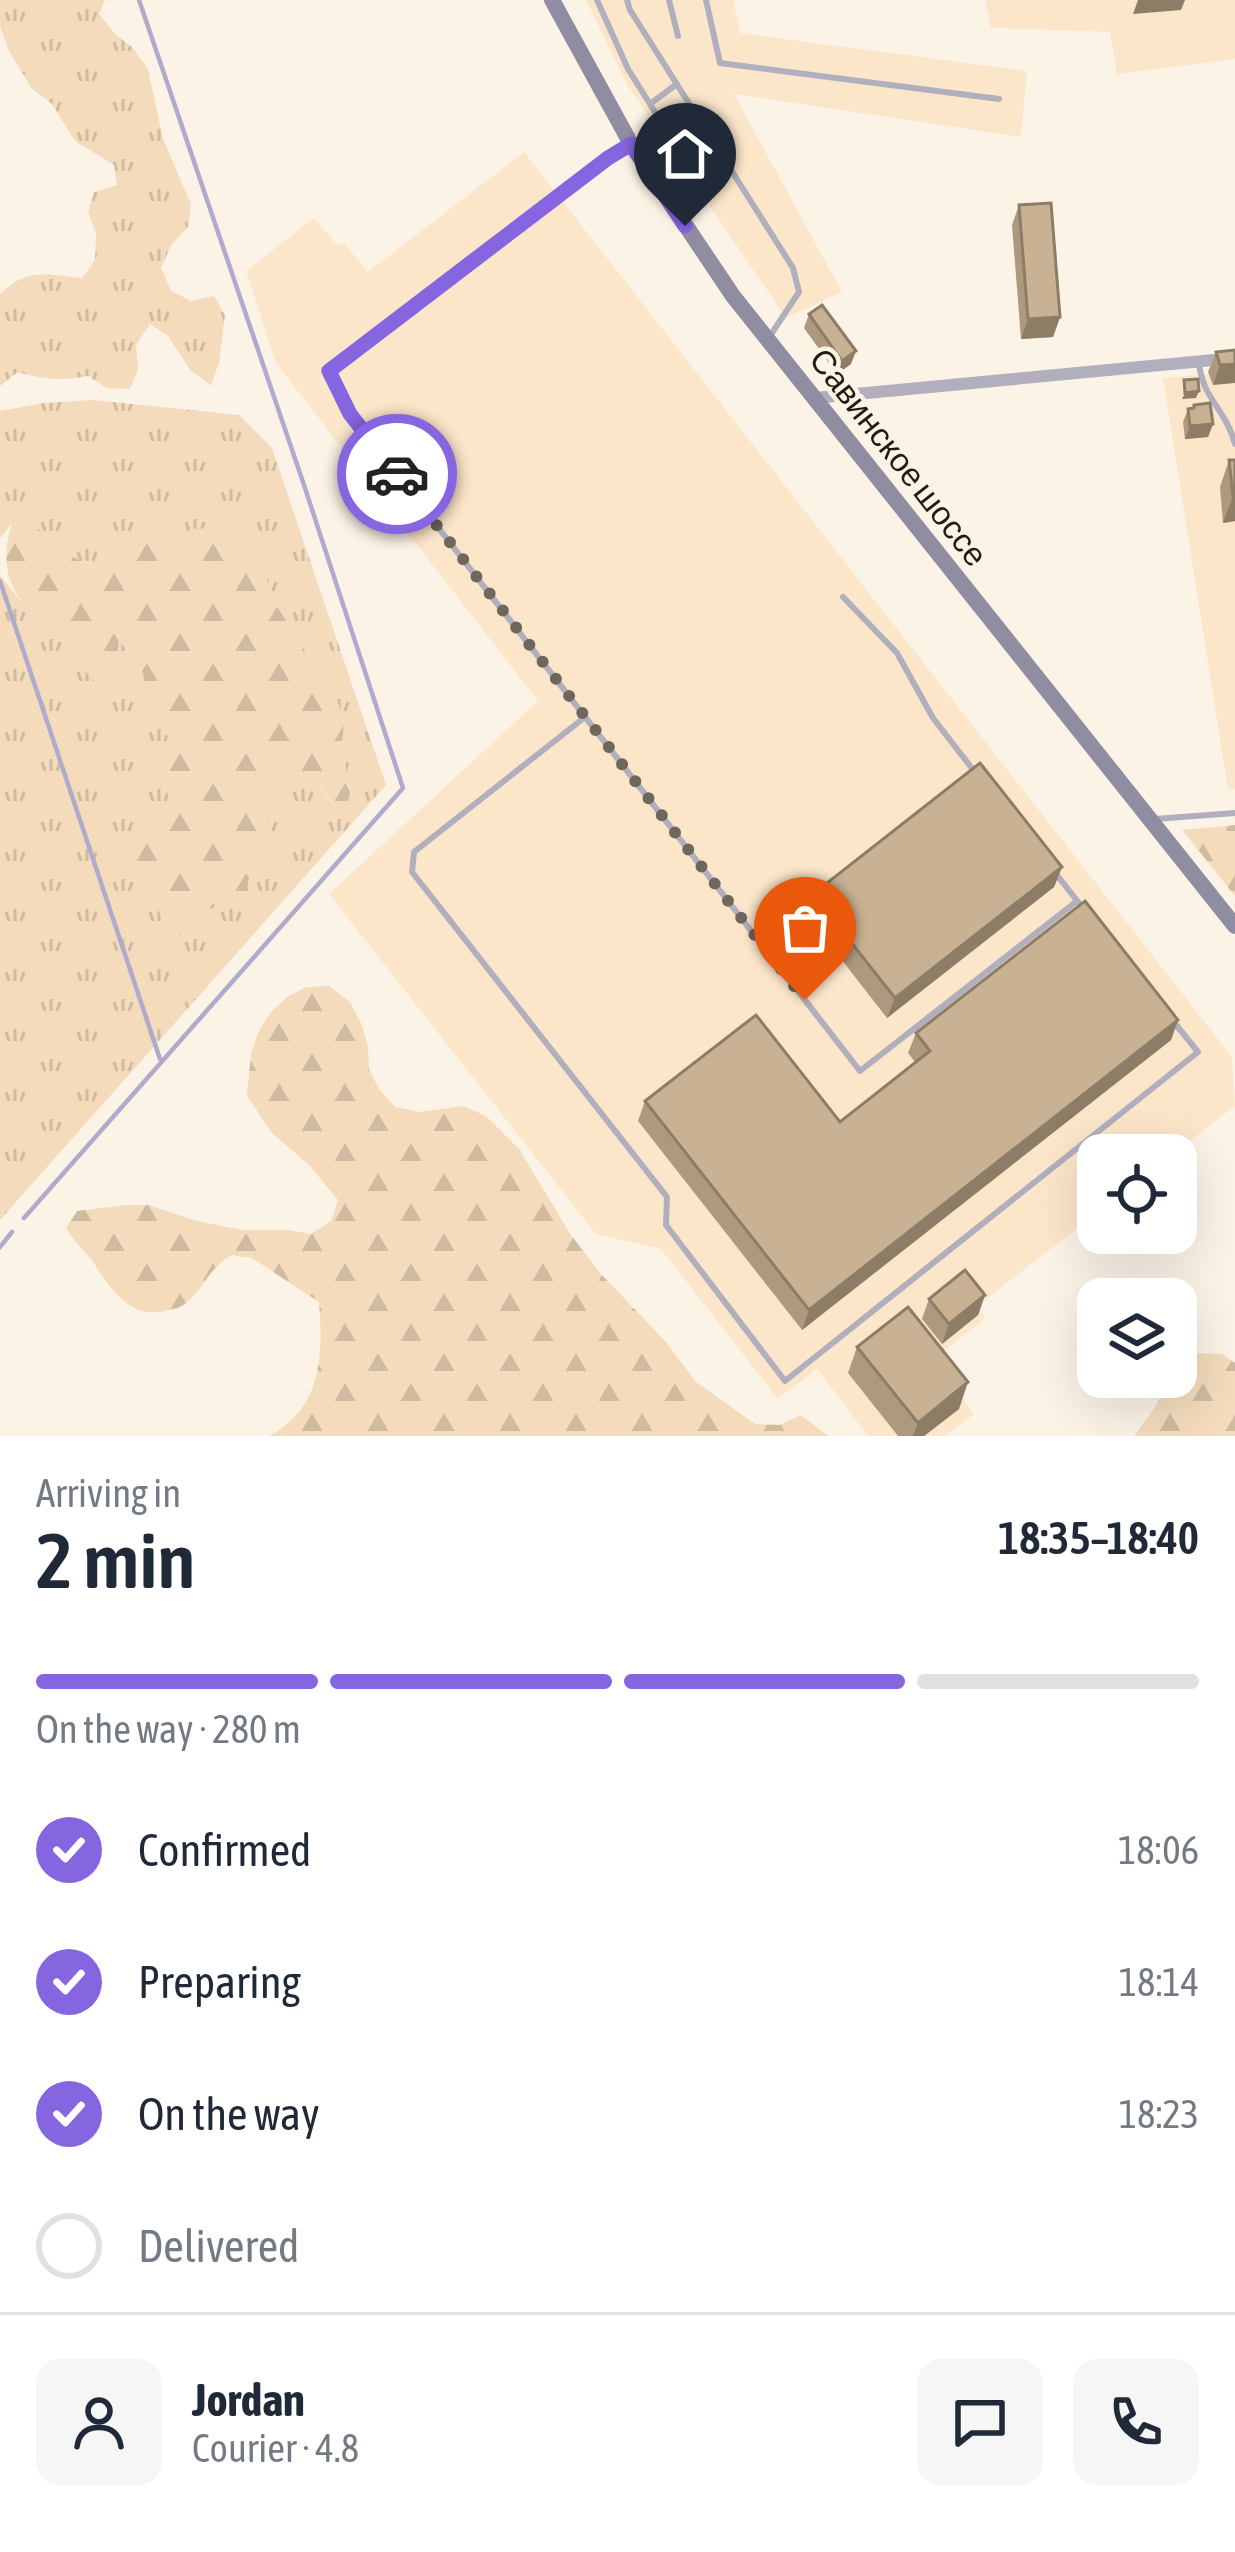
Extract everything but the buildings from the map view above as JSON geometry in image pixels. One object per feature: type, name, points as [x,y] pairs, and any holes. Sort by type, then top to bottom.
[{"type":"street","name":"Савинское шоссе","points":[[552,0],[631,144],[733,296],[1235,926]]},
{"type":"street","points":[[814,398],[1235,358]]},
{"type":"lane","points":[[597,0],[628,69],[664,129],[608,158],[329,371],[350,414],[860,1071],[1077,901]]},
{"type":"lane","points":[[627,0],[793,268],[799,292],[767,339]]},
{"type":"lane","points":[[669,0],[678,36]]},
{"type":"lane","points":[[706,0],[720,63],[999,99]]},
{"type":"lane","points":[[650,104],[677,85]]},
{"type":"lane","points":[[1198,362],[1203,388],[1222,410],[1235,443]]},
{"type":"lane","points":[[843,598],[897,653],[933,718],[976,772]]},
{"type":"lane","points":[[585,717],[414,852],[412,872],[668,1197],[666,1225],[785,1381],[1198,1052],[1171,1018]]},
{"type":"lane","points":[[1149,820],[1235,813]]},
{"type":"lane","points":[[1048,864],[1090,918]]},
{"type":"shaded area","points":[[586,0],[733,0],[740,33],[1027,71],[1021,137],[734,94],[842,292],[786,318],[628,86]]},
{"type":"shaded area","points":[[985,0],[1235,0],[1235,59],[1117,74],[1110,32],[991,28]]},
{"type":"shaded area","points":[[524,152],[1232,1057],[1235,1106],[1197,1136],[1077,1134],[1077,1228],[977,1306],[986,1318],[932,1360],[974,1414],[946,1436],[868,1436],[817,1369],[778,1399],[661,1249],[596,1234],[329,894],[538,701],[276,363],[246,271],[314,218],[368,272]]},
{"type":"shaded area","points":[[1235,372],[1235,789],[1228,790],[1163,378]]},
{"type":"green space","points":[[0,0],[105,0],[99,14],[148,69],[163,139],[191,204],[188,227],[172,244],[161,267],[171,291],[191,301],[214,296],[225,315],[211,385],[191,371],[168,336],[150,324],[136,345],[138,369],[130,389],[107,388],[88,376],[53,379],[18,372],[0,386],[0,294],[29,276],[82,278],[95,260],[96,233],[88,212],[94,192],[117,185],[114,165],[75,141],[51,103],[32,89],[0,26]]},
{"type":"green space","points":[[93,400],[239,415],[272,448],[386,785],[0,1220],[0,575],[34,618],[57,620],[78,631],[80,652],[116,666],[119,638],[143,673],[154,718],[168,736],[165,782],[170,803],[135,831],[202,913],[225,902],[248,882],[270,840],[265,792],[275,769],[296,768],[314,780],[341,815],[350,795],[342,746],[344,723],[337,700],[271,597],[266,575],[191,529],[170,537],[148,531],[126,538],[93,565],[71,556],[35,526],[12,523],[0,539],[0,411]]},
{"type":"green space","points":[[12,523],[35,526],[71,556],[92,565],[126,538],[148,531],[170,537],[191,529],[215,528],[237,536],[255,552],[271,597],[337,700],[344,723],[342,746],[350,795],[342,816],[308,776],[275,769],[265,792],[270,840],[248,882],[247,905],[225,902],[202,913],[194,934],[170,935],[131,853],[135,831],[170,803],[165,782],[168,736],[154,718],[143,673],[119,640],[108,689],[88,677],[78,631],[57,620],[34,618],[8,574]]},
{"type":"green space","points":[[1235,825],[1235,896],[1182,830]]},
{"type":"green space","points":[[329,986],[350,1002],[368,1046],[369,1069],[395,1107],[419,1112],[463,1106],[486,1116],[519,1149],[600,1273],[666,1342],[696,1382],[755,1424],[779,1425],[801,1415],[828,1436],[269,1436],[287,1424],[310,1395],[319,1360],[319,1302],[252,1258],[231,1255],[184,1304],[144,1311],[117,1294],[66,1228],[77,1211],[127,1205],[149,1205],[242,1230],[311,1234],[331,1221],[338,1200],[309,1165],[272,1133],[247,1096],[251,1053],[271,1012],[306,987]]},
{"type":"green space","points":[[1197,1353],[1222,1354],[1235,1363],[1235,1436],[1134,1436],[1160,1398],[1197,1398]]},
{"type":"waterway","points":[[24,1218],[403,788],[139,0]]},
{"type":"waterway","points":[[0,581],[160,1059]]},
{"type":"waterway","points":[[0,1247],[12,1232]]},
{"type":"way so far","points":[[397,474],[805,1000]]},
{"type":"route","points":[[397,474],[350,414],[329,371],[631,144],[685,226]]}]
